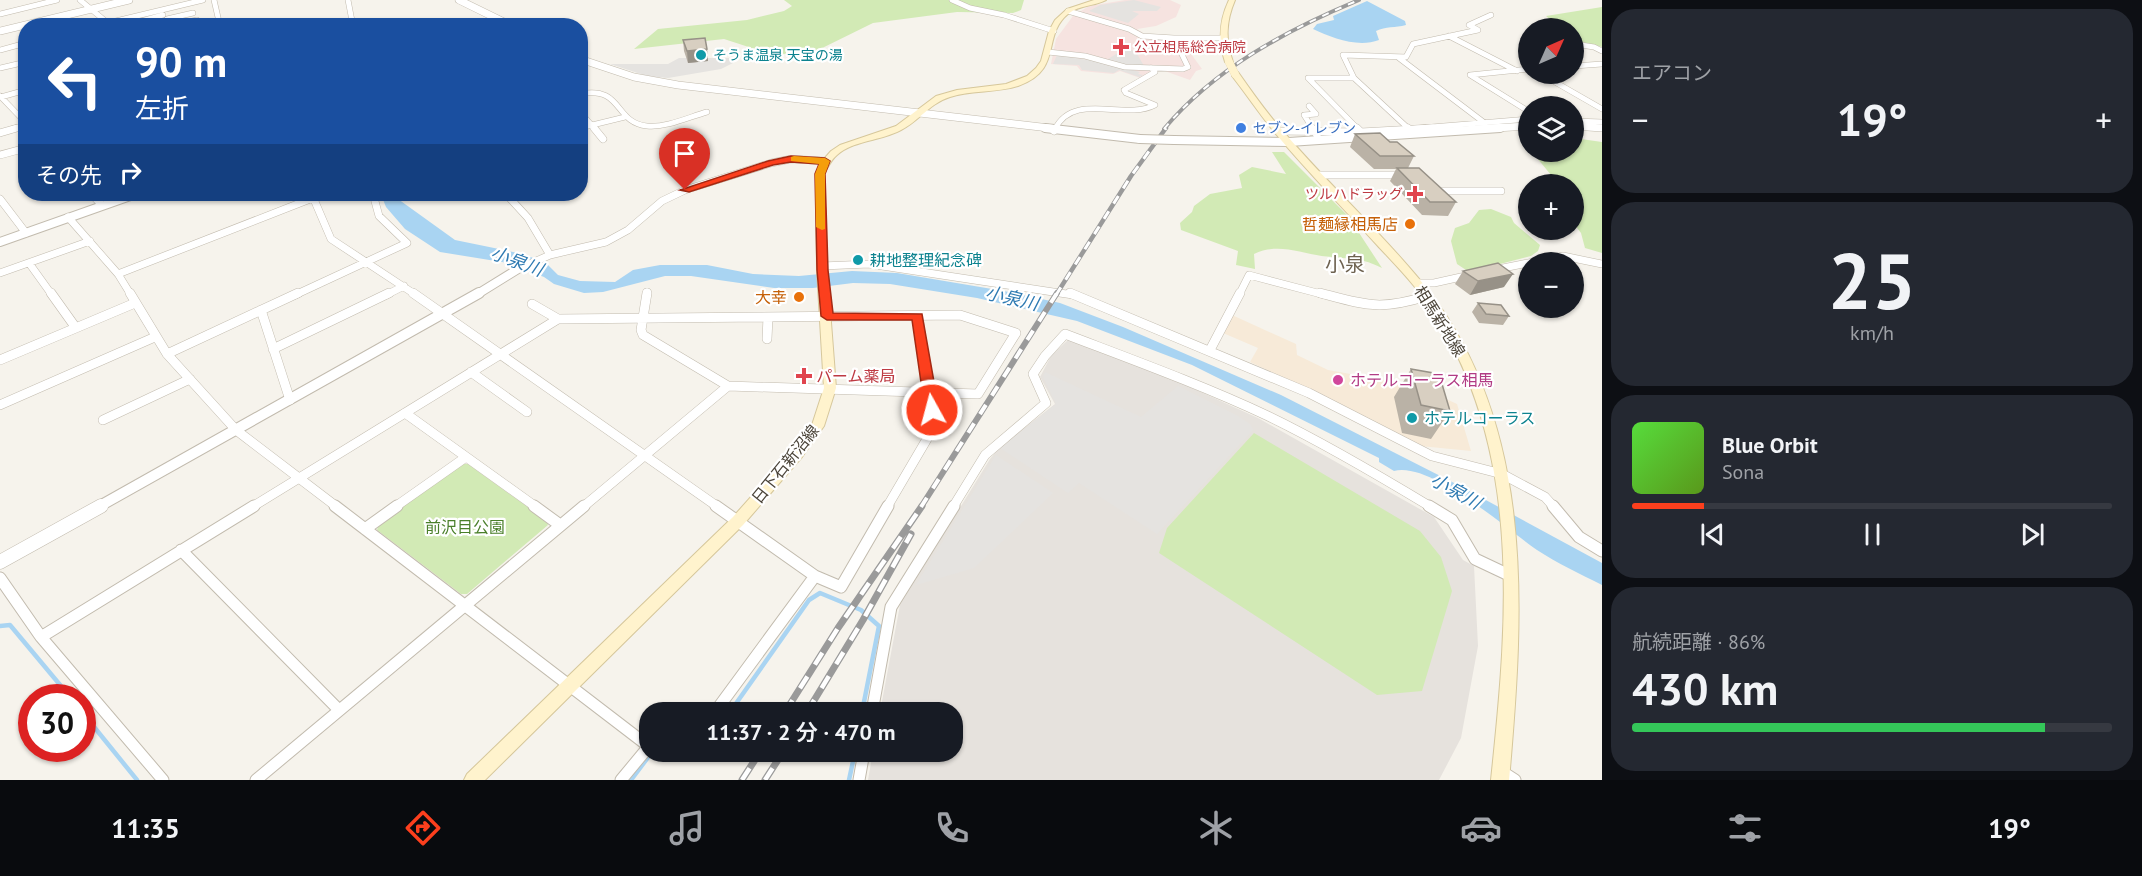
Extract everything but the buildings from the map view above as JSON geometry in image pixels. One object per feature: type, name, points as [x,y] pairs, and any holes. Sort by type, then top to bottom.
[{"type":"main road","points":[[825,161],[835,151],[852,142],[899,128],[939,98],[994,89],[1031,77],[1043,65],[1057,21],[1068,11],[1103,0]]},
{"type":"main road","name":"相馬新地線","points":[[1232,0],[1225,14],[1223,38],[1229,62],[1235,74],[1278,130],[1427,296],[1465,360],[1483,406],[1502,474],[1510,547],[1513,604],[1500,775]]},
{"type":"main road","name":"日下石新沼線","points":[[473,780],[738,521],[797,454],[818,426],[831,388],[826,293],[822,268],[820,174],[825,161]]},
{"type":"street","points":[[0,14],[57,0]]},
{"type":"street","points":[[80,0],[102,18]]},
{"type":"street","points":[[54,18],[129,0]]},
{"type":"street","points":[[166,18],[202,0]]},
{"type":"street","points":[[214,0],[218,18]]},
{"type":"street","points":[[348,0],[351,18]]},
{"type":"street","points":[[459,0],[496,18]]},
{"type":"street","points":[[952,0],[970,8],[1004,15],[1054,31]]},
{"type":"street","points":[[166,18],[187,7]]},
{"type":"street","points":[[1068,11],[1129,29],[1142,36],[1223,38]]},
{"type":"street","points":[[166,18],[193,13]]},
{"type":"street","points":[[1410,130],[1354,78],[1343,55],[1406,57],[1413,44],[1478,30],[1469,25],[1491,15]]},
{"type":"street","points":[[0,31],[18,27]]},
{"type":"street","points":[[1449,36],[1517,71]]},
{"type":"street","points":[[1048,52],[1085,56],[1125,67],[1183,69],[1188,67],[1174,38]]},
{"type":"street","points":[[0,50],[18,45]]},
{"type":"street","points":[[1584,46],[1602,51]]},
{"type":"street","points":[[1399,58],[1486,124]]},
{"type":"street","points":[[588,62],[634,77],[678,86],[1054,131],[1140,139],[1289,142],[1518,127]]},
{"type":"street","points":[[0,69],[18,64]]},
{"type":"street","points":[[1584,66],[1600,65]]},
{"type":"street","points":[[1054,131],[1060,119],[1080,109],[1131,111],[1155,105],[1126,93],[1124,90],[1155,72],[1151,68]]},
{"type":"street","points":[[1517,71],[1470,75],[1518,105]]},
{"type":"street","points":[[1354,78],[1308,78],[1361,132]]},
{"type":"street","points":[[1558,84],[1602,109]]},
{"type":"street","points":[[588,91],[612,97],[625,117],[647,126],[707,112]]},
{"type":"street","points":[[18,92],[0,96],[18,115]]},
{"type":"street","points":[[1309,106],[1316,114],[1304,115],[1321,140]]},
{"type":"street","points":[[588,126],[625,117]]},
{"type":"street","points":[[1278,130],[1361,132],[1410,130],[1518,120]]},
{"type":"street","points":[[588,121],[603,139]]},
{"type":"street","points":[[1584,121],[1602,122]]},
{"type":"street","points":[[0,133],[18,127]]},
{"type":"street","points":[[1584,127],[1602,128]]},
{"type":"street","points":[[0,155],[18,150]]},
{"type":"street","points":[[1,558],[445,314],[518,269],[548,256],[606,242],[628,230],[662,201],[685,190],[771,163],[791,159],[825,161]]},
{"type":"street","points":[[1320,175],[1415,175]]},
{"type":"street","points":[[1423,183],[1431,191],[1501,191]]},
{"type":"street","points":[[0,199],[26,233]]},
{"type":"street","points":[[97,201],[102,206]]},
{"type":"street","points":[[0,242],[116,201]]},
{"type":"street","points":[[118,274],[296,201]]},
{"type":"street","points":[[314,201],[331,239],[368,261],[445,314],[815,576],[841,587],[934,427],[931,392],[918,316]]},
{"type":"street","points":[[166,354],[407,243],[378,216],[374,201]]},
{"type":"street","points":[[512,201],[528,218],[548,256]]},
{"type":"street","points":[[69,217],[118,274],[166,354],[236,430],[568,687],[639,738]]},
{"type":"street","points":[[0,273],[90,241]]},
{"type":"street","points":[[1487,271],[1563,256],[1602,264]]},
{"type":"street","points":[[29,263],[76,328]]},
{"type":"street","points":[[822,268],[869,264],[1069,293],[1309,393],[1432,456],[1502,474],[1545,497],[1579,537],[1602,551]]},
{"type":"street","points":[[1417,283],[1434,283],[1477,274]]},
{"type":"street","points":[[1210,350],[1249,275],[1373,307],[1402,304],[1427,296]]},
{"type":"street","points":[[273,349],[404,286]]},
{"type":"street","points":[[532,304],[558,319],[642,319],[960,315],[1016,333],[978,394],[728,386],[643,335],[642,319],[647,292]]},
{"type":"street","points":[[0,360],[135,303]]},
{"type":"street","points":[[261,310],[290,400]]},
{"type":"street","points":[[767,339],[768,317]]},
{"type":"street","points":[[41,637],[558,319]]},
{"type":"street","points":[[874,702],[891,607],[984,455],[1046,403],[1032,374],[1065,334],[1189,382],[1259,413],[1369,470],[1452,520],[1475,559],[1511,576]]},
{"type":"street","points":[[0,405],[155,337]]},
{"type":"street","points":[[471,372],[527,412]]},
{"type":"street","points":[[103,420],[190,379]]},
{"type":"street","points":[[256,780],[728,386]]},
{"type":"street","points":[[405,413],[560,525]]},
{"type":"street","points":[[365,529],[466,457]]},
{"type":"street","points":[[181,550],[339,710]]},
{"type":"street","points":[[722,702],[815,576]]},
{"type":"street","points":[[0,578],[41,637],[163,780]]},
{"type":"street","points":[[621,780],[639,757]]},
{"type":"street","points":[[859,780],[862,762]]},
{"type":"street","points":[[1500,775],[1515,780]]},
{"type":"shaded area","name":"公立相馬総合病院","points":[[1125,0],[1170,0],[1181,5],[1176,17],[1156,26],[1137,29],[1146,35],[1178,36],[1202,69],[1196,71],[1190,80],[1159,69],[1140,78],[1120,71],[1113,74],[1081,71],[1077,66],[1051,64],[1056,39],[1073,16],[1089,6]]},
{"type":"shaded area","points":[[1134,0],[1161,7],[1157,11],[1132,11],[1139,14],[1128,23],[1089,11],[1100,5]]},
{"type":"shaded area","points":[[1126,48],[1136,52],[1144,66],[1126,65],[1108,59]]},
{"type":"shaded area","points":[[1057,55],[1108,63],[1140,72],[1138,74],[1143,75],[1139,77],[1119,70],[1114,73],[1082,70],[1079,65],[1053,64]]},
{"type":"shaded area","points":[[679,58],[733,58],[733,63],[721,69],[668,78],[647,76],[610,64],[668,64]]},
{"type":"shaded area","name":"ホテルコーラス相馬","points":[[1232,315],[1296,344],[1297,355],[1328,370],[1418,386],[1457,404],[1471,451],[1420,446],[1336,402],[1250,362],[1258,348],[1223,333]]},
{"type":"shaded area","points":[[1069,339],[1179,382],[1258,418],[1434,517],[1463,560],[1474,566],[1478,646],[1461,738],[1439,780],[868,780],[871,762],[963,762],[963,702],[882,702],[900,605],[990,459],[1000,447],[1055,404],[1040,377],[1051,356]]},
{"type":"shaded area","points":[[1045,372],[1141,417],[1178,386],[1238,416],[1250,424],[1253,430],[1157,534],[1079,483],[1068,493],[1000,448],[1056,404],[1043,377]]},
{"type":"shaded area","points":[[996,455],[1053,493],[974,568],[916,585]]},
{"type":"green space","points":[[784,0],[1024,0],[1021,10],[1013,13],[957,12],[873,23],[806,56],[764,52],[724,39],[634,49],[658,29],[747,20],[784,11],[792,6]]},
{"type":"green space","points":[[1602,7],[1602,47],[1584,42],[1584,18],[1548,18],[1546,16]]},
{"type":"green space","points":[[1584,139],[1602,142],[1602,253],[1585,248],[1583,240],[1584,174],[1550,174],[1540,162],[1584,162]]},
{"type":"green space","points":[[1272,152],[1284,152],[1348,216],[1382,268],[1357,259],[1274,249],[1254,254],[1255,269],[1236,265],[1238,251],[1181,230],[1180,223],[1192,212],[1194,206],[1210,194],[1242,188],[1239,175],[1252,167],[1286,174]]},
{"type":"green space","points":[[1491,209],[1511,217],[1518,226],[1518,240],[1534,240],[1540,245],[1538,251],[1518,252],[1518,259],[1469,272],[1457,264],[1451,241],[1455,228],[1469,223],[1479,210]]},
{"type":"green space","points":[[1254,433],[1420,531],[1441,557],[1452,591],[1422,691],[1377,695],[1159,553],[1167,528]]},
{"type":"green space","name":"前沢目公園","points":[[462,464],[468,464],[546,520],[548,525],[467,594],[461,594],[377,530],[379,523]]},
{"type":"water","points":[[1367,1],[1405,21],[1406,25],[1380,29],[1376,31],[1379,40],[1362,43],[1337,39],[1313,29],[1317,24],[1334,20],[1333,16]]},
{"type":"water","name":"小泉川","points":[[384,201],[401,201],[455,240],[523,254],[546,263],[558,275],[580,281],[615,282],[633,270],[660,265],[707,265],[753,274],[799,276],[852,271],[897,273],[1060,303],[1123,327],[1281,395],[1460,486],[1602,563],[1602,585],[1537,550],[1447,486],[1427,476],[1409,471],[1394,471],[1379,462],[1379,458],[1192,365],[1077,321],[977,298],[890,284],[853,283],[813,288],[774,288],[691,276],[665,276],[603,292],[584,293],[554,284],[544,277],[508,263],[440,252],[405,229]]},
{"type":"waterway","points":[[737,702],[809,600],[820,593],[861,610],[879,626],[864,702]]},
{"type":"waterway","points":[[0,626],[10,625],[59,684]]},
{"type":"waterway","points":[[96,729],[137,780]]},
{"type":"waterway","points":[[631,780],[644,762]]},
{"type":"waterway","points":[[849,780],[853,762]]},
{"type":"railway","points":[[1164,129],[1184,107],[1229,69],[1305,24],[1359,0]]},
{"type":"railway","points":[[1056,295],[1131,176],[1166,128]]},
{"type":"railway","points":[[921,507],[1057,293]]},
{"type":"railway","points":[[791,702],[838,628],[922,506]]},
{"type":"railway","points":[[813,702],[863,620],[911,534]]},
{"type":"railway","points":[[742,780],[754,762]]},
{"type":"railway","points":[[765,780],[777,762]]},
{"type":"slow traffic","points":[[794,159],[825,161],[820,174],[822,227]]},
{"type":"place","name":"公立相馬総合病院","points":[[1121,47]]},
{"type":"place","name":"そうま温泉 天宝の湯","points":[[701,55]]},
{"type":"place","name":"セブン-イレブン","points":[[1241,128]]},
{"type":"place","name":"ツルハドラッグ","points":[[1415,194]]},
{"type":"place","name":"哲麺縁相馬店","points":[[1410,224]]},
{"type":"place","name":"耕地整理紀念碑","points":[[858,260]]},
{"type":"place","name":"大幸","points":[[799,297]]},
{"type":"place","name":"パーム薬局","points":[[804,376]]},
{"type":"place","name":"ホテルコーラス相馬","points":[[1338,380]]},
{"type":"place","name":"ホテルコーラス","points":[[1412,418]]},
{"type":"district","name":"小泉","points":[[1345,264]]},
{"type":"route","points":[[685,190],[771,163],[791,159],[825,161],[820,174],[822,270],[827,316],[918,316],[932,410]]}]
